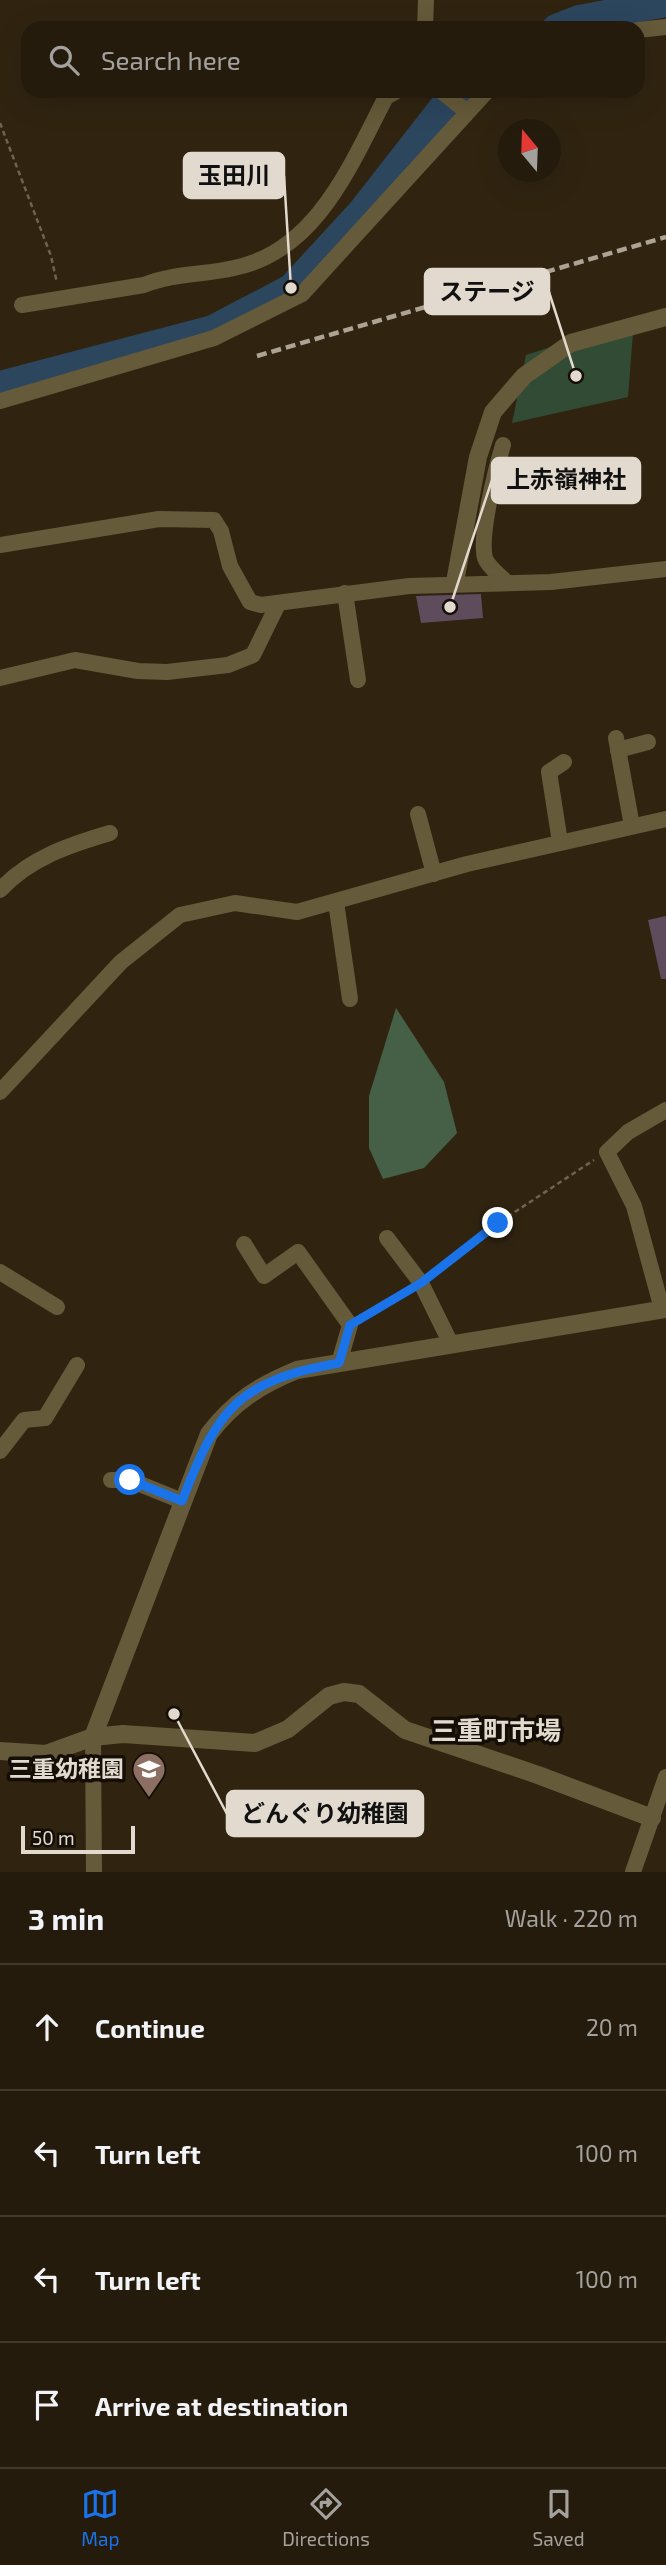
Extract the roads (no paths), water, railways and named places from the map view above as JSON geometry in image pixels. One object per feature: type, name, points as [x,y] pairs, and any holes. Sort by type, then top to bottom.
[{"type":"street","points":[[425,21],[426,0]]},
{"type":"street","points":[[645,29],[666,27]]},
{"type":"street","points":[[22,305],[144,285],[157,279],[236,268],[274,251],[302,233],[335,194],[385,98]]},
{"type":"street","points":[[450,98],[464,109]]},
{"type":"street","points":[[0,401],[214,338],[302,294],[464,109],[479,98]]},
{"type":"street","points":[[455,582],[478,457],[494,412],[524,376],[571,343],[666,317]]},
{"type":"street","points":[[503,445],[495,473],[484,547],[485,560],[506,582]]},
{"type":"street","points":[[0,545],[159,519],[214,520],[221,531],[230,566],[250,601],[261,606],[345,593],[455,582],[551,582],[666,569]]},
{"type":"street","points":[[345,593],[358,680]]},
{"type":"street","points":[[0,678],[75,660],[138,671],[167,672],[228,665],[253,655],[278,604]]},
{"type":"street","points":[[632,826],[617,744],[648,743]]},
{"type":"street","points":[[560,842],[549,772],[564,762]]},
{"type":"street","points":[[418,814],[434,874]]},
{"type":"street","points":[[0,1092],[121,962],[180,915],[235,903],[297,912],[560,842],[666,819]]},
{"type":"street","points":[[0,890],[10,879],[48,854],[110,833]]},
{"type":"street","points":[[336,902],[349,999]]},
{"type":"street","points":[[94,1872],[93,1737],[209,1434],[228,1410],[271,1381],[297,1370],[664,1309],[634,1206],[607,1152],[628,1132],[666,1110]]},
{"type":"street","points":[[387,1238],[421,1283],[451,1344]]},
{"type":"street","points":[[244,1244],[264,1276],[298,1252],[350,1325],[339,1363]]},
{"type":"street","points":[[0,1272],[57,1307]]},
{"type":"street","points":[[0,1451],[24,1420],[45,1418],[76,1365]]},
{"type":"street","points":[[111,1480],[130,1480],[182,1501]]},
{"type":"street","points":[[0,1751],[46,1754],[93,1737],[123,1734],[255,1743],[274,1738],[329,1696],[344,1692],[359,1694],[405,1730],[538,1775],[652,1818]]},
{"type":"street","points":[[634,1872],[652,1818],[663,1795],[666,1777]]},
{"type":"waterway","points":[[574,21],[666,3]]},
{"type":"waterway","points":[[0,385],[213,329],[291,288],[361,212],[451,98]]},
{"type":"railway","points":[[257,356],[666,237]]},
{"type":"place","name":"玉田川","points":[[291,288]]},
{"type":"place","name":"ステージ","points":[[576,376]]},
{"type":"place","name":"上赤嶺神社","points":[[450,607]]},
{"type":"place","name":"どんぐり幼稚園","points":[[174,1714]]},
{"type":"place","name":"三重幼稚園","points":[[149,1799]]},
{"type":"district","name":"三重町市場","points":[[496,1731]]}]
